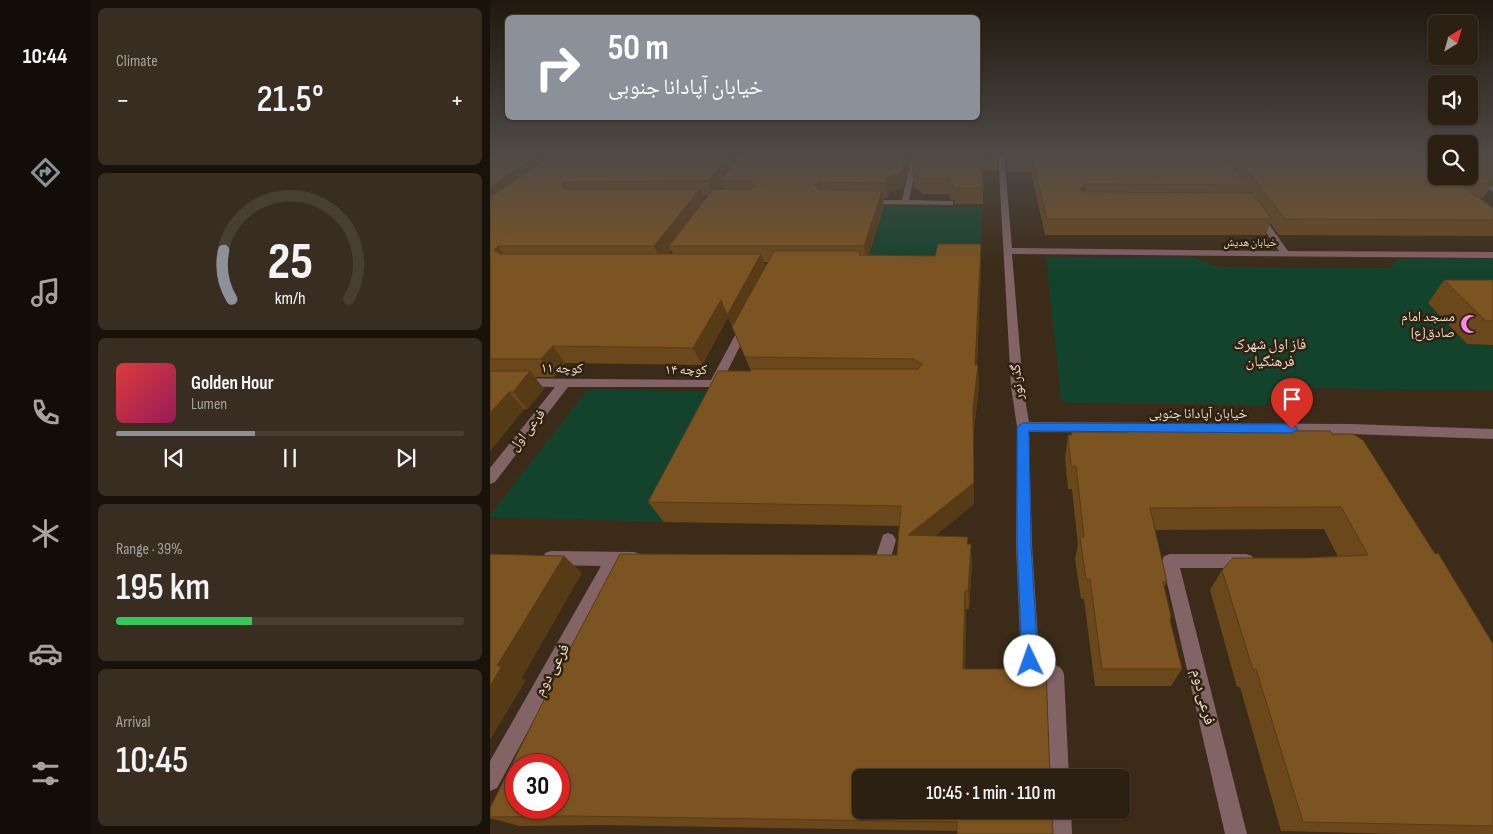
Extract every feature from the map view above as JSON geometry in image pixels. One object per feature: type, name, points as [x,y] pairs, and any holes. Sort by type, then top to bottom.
[{"type":"street","points":[[905,202],[907,191]]},
{"type":"street","name":"گذر نور","points":[[1004,191],[1017,387],[1023,427],[1024,545],[1030,661],[1055,674],[1059,769]]},
{"type":"street","points":[[860,202],[950,203]]},
{"type":"street","points":[[1255,211],[1286,254]]},
{"type":"street","name":"خیابان هدیش","points":[[1008,252],[1493,255]]},
{"type":"street","points":[[715,384],[750,316]]},
{"type":"street","name":"کوچه ۱۱","points":[[490,382],[634,384]]},
{"type":"street","name":"فرعی اول","points":[[490,478],[564,383]]},
{"type":"street","name":"کوچه ۱۴","points":[[634,384],[734,384]]},
{"type":"street","name":"خیابان آپادانا جنوبی","points":[[1023,427],[1351,429],[1493,434]]},
{"type":"street","points":[[1351,429],[1361,446]]},
{"type":"street","points":[[862,563],[882,563],[888,540]]},
{"type":"street","points":[[543,558],[653,560]]},
{"type":"street","name":"فرعی دوم","points":[[490,781],[613,559]]},
{"type":"street","name":"فرعی دوم","points":[[1236,834],[1170,561],[1264,562]]},
{"type":"street","points":[[1060,819],[1061,834]]},
{"type":"green space","points":[[884,206],[982,207],[980,260],[868,260]]},
{"type":"green space","points":[[1046,257],[1195,258],[1219,267],[1390,268],[1398,259],[1493,259],[1493,304],[1428,304],[1467,344],[1493,345],[1493,390],[1278,388],[1265,405],[1066,403],[1061,399]]},
{"type":"green space","points":[[588,389],[728,392],[664,522],[490,517],[490,515]]},
{"type":"building","points":[[499,191],[698,191],[654,246],[498,246],[494,250],[500,254],[761,254],[727,315],[721,300],[693,348],[553,346],[541,359],[490,359],[490,197]]},
{"type":"building","points":[[712,191],[882,191],[864,246],[669,246]]},
{"type":"building","points":[[1040,191],[1252,193],[1272,219],[1047,219]]},
{"type":"building","points":[[1263,191],[1470,191],[1493,208],[1493,220],[1285,219]]},
{"type":"building","points":[[938,244],[981,244],[975,365],[978,365],[973,408],[974,483],[908,535],[968,537],[967,544],[971,544],[968,591],[965,591],[963,669],[1046,669],[1050,769],[852,769],[852,819],[1052,819],[1053,834],[957,834],[957,822],[570,816],[570,754],[517,754],[620,554],[897,555],[901,506],[648,502],[718,371],[751,371],[750,369],[918,369],[922,364],[914,359],[745,357],[732,327],[774,251],[860,251],[859,255],[935,256]]},
{"type":"building","points":[[1444,280],[1493,280],[1493,321],[1486,321]]},
{"type":"building","points":[[490,371],[530,371],[513,392],[509,392],[490,413]]},
{"type":"building","points":[[1127,430],[1330,431],[1333,434],[1353,434],[1363,440],[1435,554],[1438,553],[1493,644],[1493,826],[1303,822],[1256,669],[1253,670],[1222,570],[1233,558],[1307,558],[1368,555],[1341,507],[1150,508],[1167,582],[1163,582],[1182,669],[1102,669],[1090,579],[1086,579],[1080,538],[1084,537],[1076,466],[1071,466],[1068,435],[1072,435],[1071,432],[1128,432]]},
{"type":"building","points":[[490,554],[564,556],[497,666],[502,666],[490,686]]},
{"type":"building","points":[[505,778],[505,817],[490,817],[490,808]]},
{"type":"place","name":"مسجد امام صادق(ع)","points":[[1470,324]]},
{"type":"district","name":"فاز اول شهرک فرهنگیان","points":[[1270,352]]},
{"type":"route","points":[[1030,661],[1024,545],[1023,427],[1292,429]]}]
